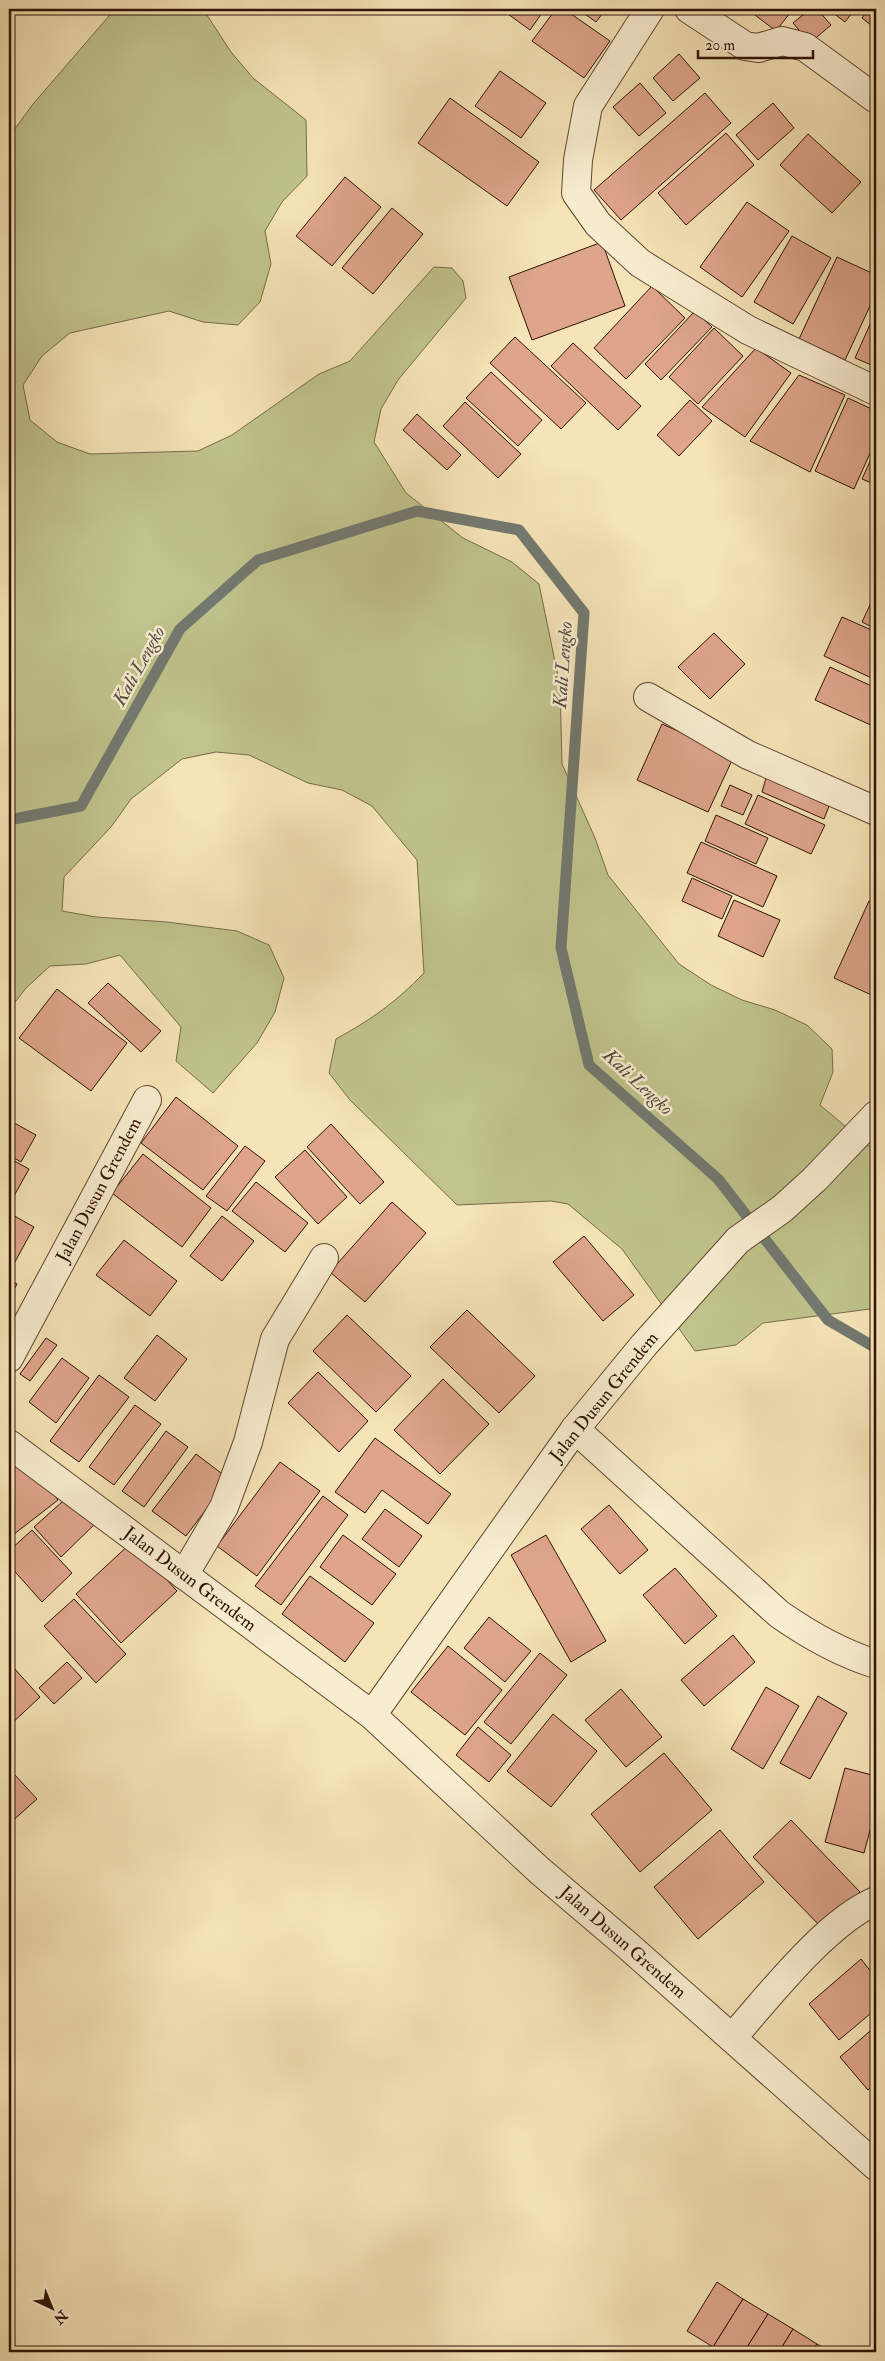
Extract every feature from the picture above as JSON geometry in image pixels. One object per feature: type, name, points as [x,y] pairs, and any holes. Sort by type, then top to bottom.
[{"type":"street","points":[[650,9],[588,106],[578,160],[576,193],[598,224],[640,263],[748,330],[876,391]]},
{"type":"street","points":[[689,9],[745,46],[758,48],[782,41],[805,47],[876,99]]},
{"type":"street","points":[[648,697],[748,755],[876,812]]},
{"type":"street","name":"Jalan Dusun Grendem","points":[[9,1358],[147,1100]]},
{"type":"street","name":"Jalan Dusun Grendem","points":[[372,1715],[575,1428],[644,1345],[738,1240],[782,1209],[815,1179],[876,1115]]},
{"type":"street","points":[[184,1575],[224,1507],[248,1442],[275,1339],[324,1258]]},
{"type":"street","points":[[575,1428],[779,1614],[805,1632],[832,1647],[876,1664]]},
{"type":"street","name":"Jalan Dusun Grendem","points":[[9,1444],[372,1715],[540,1871],[627,1945],[876,2166]]},
{"type":"street","points":[[732,2038],[811,1951],[862,1907],[876,1901]]},
{"type":"green space","points":[[115,9],[203,9],[231,52],[253,78],[306,120],[307,176],[282,202],[265,231],[271,264],[260,302],[238,325],[203,322],[169,311],[70,333],[42,356],[23,385],[30,420],[57,442],[90,454],[198,451],[232,435],[319,374],[350,361],[434,267],[452,268],[463,281],[466,298],[398,380],[381,409],[374,442],[406,493],[463,538],[512,562],[539,584],[560,686],[562,764],[595,838],[608,875],[679,964],[711,985],[742,1000],[775,1010],[807,1025],[832,1049],[833,1072],[820,1105],[876,1152],[876,1314],[870,1309],[763,1323],[736,1345],[695,1351],[622,1249],[568,1204],[551,1201],[457,1205],[350,1100],[329,1073],[336,1039],[383,1010],[424,973],[417,860],[372,806],[342,790],[308,783],[249,755],[216,752],[182,759],[131,799],[111,827],[64,877],[62,911],[96,917],[167,922],[237,931],[269,945],[284,978],[275,1012],[257,1043],[213,1093],[176,1061],[181,1027],[120,955],[86,964],[50,966],[26,988],[9,1010],[9,137],[33,104]]},
{"type":"building","points":[[501,9],[545,9],[530,30]]},
{"type":"building","points":[[556,9],[564,9],[610,41],[584,78],[532,41]]},
{"type":"building","points":[[578,9],[606,9],[596,22]]},
{"type":"building","points":[[747,9],[793,9],[776,31]]},
{"type":"building","points":[[810,9],[817,9],[831,25],[810,43],[793,23]]},
{"type":"building","points":[[828,9],[855,9],[845,22]]},
{"type":"building","points":[[869,9],[876,9],[876,29],[862,18]]},
{"type":"building","points":[[679,54],[700,78],[673,101],[653,78]]},
{"type":"building","points":[[500,71],[546,103],[521,138],[475,106]]},
{"type":"building","points":[[640,83],[666,113],[639,136],[613,107]]},
{"type":"building","points":[[705,93],[731,123],[621,220],[594,190]]},
{"type":"building","points":[[450,98],[539,162],[507,206],[418,143]]},
{"type":"building","points":[[773,103],[794,128],[758,160],[736,135]]},
{"type":"building","points":[[726,133],[754,165],[686,225],[658,193]]},
{"type":"building","points":[[808,134],[861,182],[832,213],[780,165]]},
{"type":"building","points":[[345,177],[381,207],[332,266],[296,236]]},
{"type":"building","points":[[747,202],[789,231],[742,297],[700,267]]},
{"type":"building","points":[[392,208],[423,234],[373,294],[342,268]]},
{"type":"building","points":[[792,236],[831,258],[793,324],[754,302]]},
{"type":"building","points":[[602,242],[625,306],[532,340],[509,277]]},
{"type":"building","points":[[837,257],[876,275],[876,293],[845,360],[799,339]]},
{"type":"building","points":[[652,286],[685,318],[626,379],[594,348]]},
{"type":"building","points":[[695,311],[712,327],[661,380],[645,364]]},
{"type":"building","points":[[876,311],[876,367],[855,358]]},
{"type":"building","points":[[714,328],[743,356],[698,404],[669,377]]},
{"type":"building","points":[[515,337],[586,403],[561,429],[490,363]]},
{"type":"building","points":[[573,343],[641,406],[618,430],[551,366]]},
{"type":"building","points":[[756,348],[791,373],[745,437],[702,407]]},
{"type":"building","points":[[491,372],[542,420],[518,446],[466,398]]},
{"type":"building","points":[[799,375],[845,395],[810,472],[750,441]]},
{"type":"building","points":[[848,398],[876,411],[876,440],[854,489],[815,471]]},
{"type":"building","points":[[690,400],[712,421],[679,456],[657,435]]},
{"type":"building","points":[[465,402],[521,454],[498,478],[443,426]]},
{"type":"building","points":[[417,414],[461,455],[447,470],[403,430]]},
{"type":"building","points":[[876,448],[876,485],[862,479]]},
{"type":"building","points":[[876,592],[876,629],[862,622]]},
{"type":"building","points":[[842,617],[876,632],[876,680],[824,656]]},
{"type":"building","points":[[714,633],[745,664],[710,699],[678,667]]},
{"type":"building","points":[[830,667],[876,688],[876,719],[873,726],[815,700]]},
{"type":"building","points":[[662,724],[734,756],[708,812],[637,780]]},
{"type":"building","points":[[768,771],[832,798],[824,819],[762,792]]},
{"type":"building","points":[[730,785],[752,795],[743,815],[721,806]]},
{"type":"building","points":[[758,795],[825,825],[811,854],[745,824]]},
{"type":"building","points":[[716,815],[768,838],[756,864],[705,841]]},
{"type":"building","points":[[701,842],[777,876],[763,907],[687,873]]},
{"type":"building","points":[[692,878],[732,896],[722,919],[682,901]]},
{"type":"building","points":[[734,900],[780,920],[763,957],[718,936]]},
{"type":"building","points":[[869,901],[876,904],[876,997],[834,978]]},
{"type":"building","points":[[108,983],[161,1031],[141,1052],[88,1003]]},
{"type":"building","points":[[57,989],[127,1043],[91,1091],[19,1038]]},
{"type":"building","points":[[176,1097],[238,1146],[203,1190],[141,1143]]},
{"type":"building","points":[[9,1120],[36,1135],[21,1162],[9,1155]]},
{"type":"building","points":[[331,1124],[384,1182],[360,1204],[307,1147]]},
{"type":"building","points":[[245,1146],[265,1161],[227,1211],[206,1196]]},
{"type":"building","points":[[305,1150],[347,1197],[318,1224],[275,1177]]},
{"type":"building","points":[[143,1154],[211,1208],[182,1247],[112,1193]]},
{"type":"building","points":[[9,1158],[29,1169],[9,1205]]},
{"type":"building","points":[[256,1182],[308,1223],[285,1252],[232,1211]]},
{"type":"building","points":[[392,1202],[426,1233],[365,1302],[330,1272]]},
{"type":"building","points":[[9,1213],[34,1227],[10,1271],[9,1270]]},
{"type":"building","points":[[222,1216],[254,1241],[222,1281],[190,1256]]},
{"type":"building","points":[[584,1236],[634,1295],[603,1321],[553,1262]]},
{"type":"building","points":[[124,1240],[177,1281],[150,1316],[96,1275]]},
{"type":"building","points":[[9,1280],[17,1284],[9,1299]]},
{"type":"building","points":[[467,1310],[535,1376],[499,1413],[430,1347]]},
{"type":"building","points":[[347,1315],[411,1376],[376,1412],[313,1351]]},
{"type":"building","points":[[157,1335],[187,1359],[155,1401],[124,1378]]},
{"type":"building","points":[[46,1338],[57,1345],[30,1381],[20,1374]]},
{"type":"building","points":[[62,1358],[89,1378],[56,1423],[29,1402]]},
{"type":"building","points":[[318,1372],[368,1421],[339,1452],[288,1403]]},
{"type":"building","points":[[99,1375],[129,1397],[79,1462],[50,1441]]},
{"type":"building","points":[[443,1379],[489,1424],[440,1474],[394,1430]]},
{"type":"building","points":[[135,1405],[161,1424],[114,1485],[89,1467]]},
{"type":"building","points":[[166,1431],[188,1447],[144,1507],[122,1491]]},
{"type":"building","points":[[375,1438],[451,1494],[428,1524],[382,1490],[365,1513],[335,1492]]},
{"type":"building","points":[[196,1454],[229,1479],[186,1536],[152,1511]]},
{"type":"building","points":[[26,1457],[58,1500],[9,1538],[9,1470]]},
{"type":"building","points":[[280,1462],[320,1491],[257,1576],[217,1546]]},
{"type":"building","points":[[72,1493],[98,1521],[61,1557],[34,1527]]},
{"type":"building","points":[[323,1496],[348,1515],[281,1605],[255,1586]]},
{"type":"building","points":[[609,1505],[648,1550],[620,1574],[581,1529]]},
{"type":"building","points":[[385,1509],[422,1536],[399,1567],[362,1539]]},
{"type":"building","points":[[32,1530],[72,1573],[42,1602],[9,1565],[9,1551]]},
{"type":"building","points":[[343,1535],[396,1574],[372,1605],[320,1567]]},
{"type":"building","points":[[546,1535],[606,1641],[571,1662],[511,1555]]},
{"type":"building","points":[[132,1542],[177,1591],[121,1643],[76,1594]]},
{"type":"building","points":[[675,1568],[717,1616],[685,1644],[643,1595]]},
{"type":"building","points":[[310,1576],[374,1623],[345,1662],[282,1614]]},
{"type":"building","points":[[74,1599],[126,1654],[96,1683],[44,1626]]},
{"type":"building","points":[[489,1617],[531,1651],[505,1682],[464,1648]]},
{"type":"building","points":[[733,1635],[755,1662],[704,1706],[681,1680]]},
{"type":"building","points":[[448,1646],[502,1690],[465,1735],[411,1692]]},
{"type":"building","points":[[540,1653],[567,1675],[511,1744],[484,1722]]},
{"type":"building","points":[[67,1662],[82,1678],[54,1704],[39,1688]]},
{"type":"building","points":[[13,1667],[40,1697],[9,1726],[9,1671]]},
{"type":"building","points":[[766,1687],[799,1706],[763,1769],[731,1749]]},
{"type":"building","points":[[621,1689],[662,1737],[626,1767],[585,1720]]},
{"type":"building","points":[[818,1696],[847,1713],[810,1779],[780,1763]]},
{"type":"building","points":[[553,1714],[597,1751],[551,1807],[507,1771]]},
{"type":"building","points":[[478,1727],[511,1755],[489,1782],[456,1755]]},
{"type":"building","points":[[664,1753],[712,1810],[640,1872],[591,1814]]},
{"type":"building","points":[[845,1768],[876,1776],[876,1808],[864,1853],[825,1842]]},
{"type":"building","points":[[14,1774],[37,1799],[9,1824],[9,1779]]},
{"type":"building","points":[[791,1820],[860,1892],[822,1928],[753,1857]]},
{"type":"building","points":[[720,1830],[764,1882],[698,1939],[654,1887]]},
{"type":"building","points":[[861,1959],[876,1978],[876,2009],[839,2040],[809,2004]]},
{"type":"building","points":[[876,2026],[876,2083],[868,2090],[840,2057]]},
{"type":"building","points":[[717,2282],[743,2299],[713,2347],[687,2331]]},
{"type":"building","points":[[743,2299],[768,2314],[744,2352],[722,2352],[713,2347]]},
{"type":"building","points":[[768,2314],[793,2329],[779,2352],[744,2352]]},
{"type":"building","points":[[793,2329],[817,2344],[812,2352],[779,2352]]},
{"type":"building","points":[[817,2344],[831,2352],[812,2352]]},
{"type":"waterway","name":"Kali Lengko","points":[[9,820],[81,806],[180,629],[258,560],[417,511],[519,530],[584,613],[561,948],[589,1065],[718,1179],[828,1320],[876,1348]]}]
